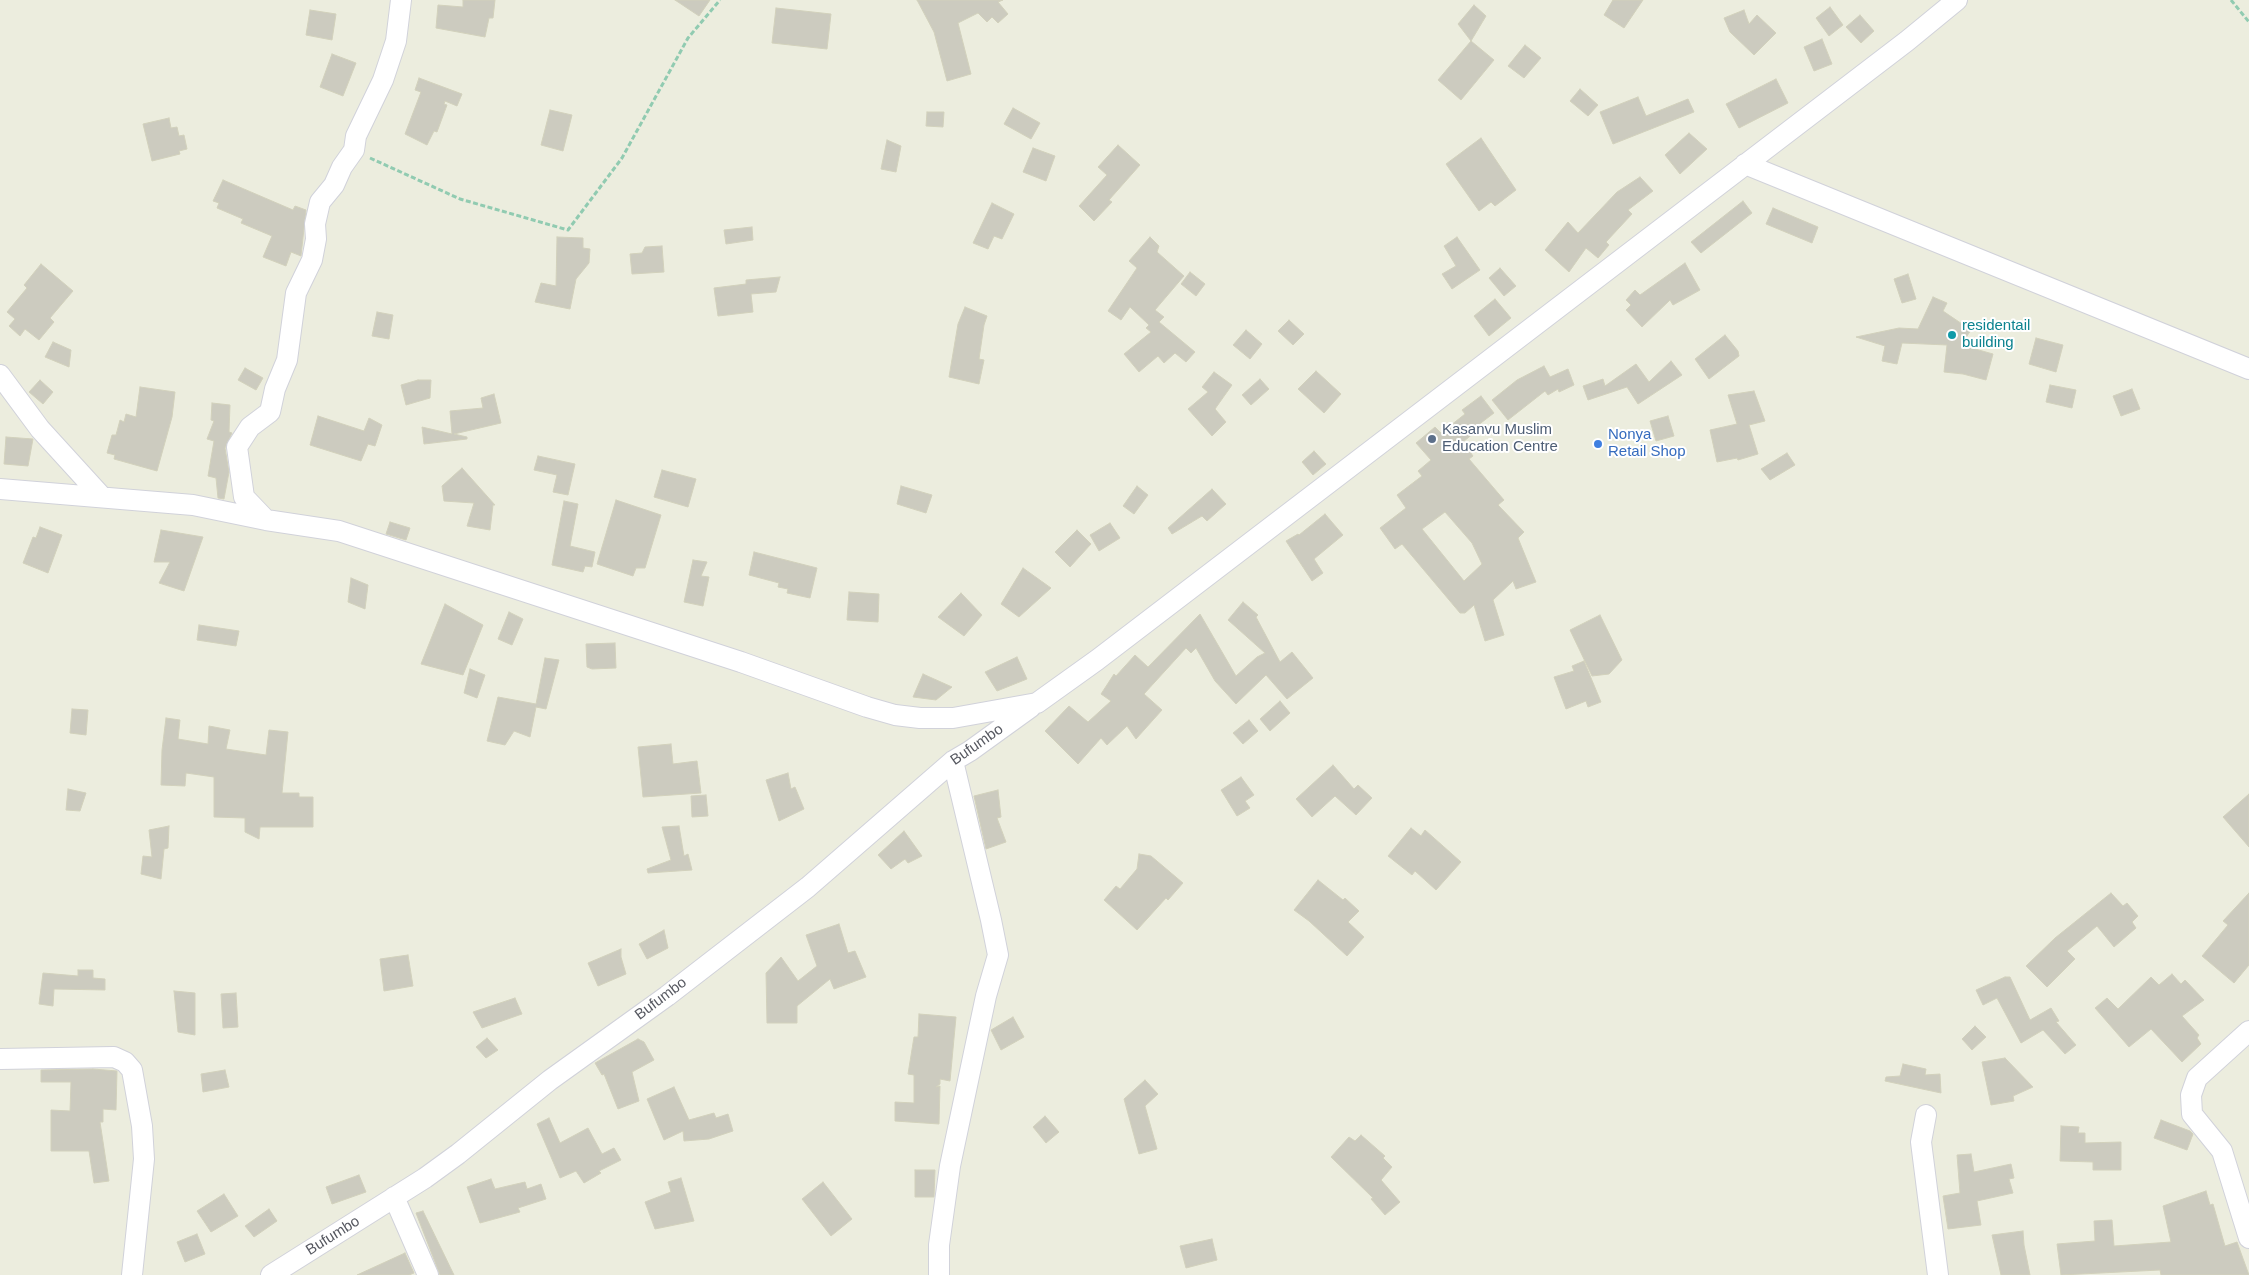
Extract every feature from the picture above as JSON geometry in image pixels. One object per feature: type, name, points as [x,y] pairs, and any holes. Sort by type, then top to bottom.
[{"type":"street","points":[[266,520],[244,497],[237,447],[250,428],[270,412],[275,390],[287,360],[296,293],[312,260],[316,239],[315,224],[320,202],[334,185],[342,167],[354,150],[356,136],[383,80],[396,40],[401,0]]},
{"type":"street","name":"Bufumbo","points":[[271,1275],[458,1154],[550,1080],[667,996],[808,887],[953,761],[970,751],[1097,660],[1907,41],[1957,0]]},
{"type":"street","points":[[1745,164],[2249,369]]},
{"type":"street","points":[[0,375],[40,428],[102,497]]},
{"type":"street","points":[[0,489],[193,505],[266,520],[339,531],[741,662],[867,707],[895,715],[920,718],[952,718],[1037,703]]},
{"type":"street","points":[[939,1275],[939,1245],[950,1166],[980,1023],[998,955],[992,920],[953,761]]},
{"type":"street","points":[[2249,1031],[2197,1078],[2191,1095],[2192,1114],[2222,1151],[2249,1238]]},
{"type":"street","points":[[0,1059],[114,1057],[125,1062],[132,1070],[142,1126],[144,1159],[132,1275]]},
{"type":"street","points":[[1926,1115],[1921,1142],[1938,1275]]},
{"type":"street","points":[[394,1197],[428,1275]]},
{"type":"path","points":[[354,150],[460,199],[568,230],[622,158],[688,38],[720,0]]},
{"type":"path","points":[[2231,0],[2249,22]]},
{"type":"building","points":[[463,0],[495,0],[493,18],[489,18],[485,37],[436,28],[438,5],[463,7]]},
{"type":"building","points":[[675,0],[710,0],[699,16]]},
{"type":"building","points":[[917,0],[1003,0],[998,2],[1008,14],[998,23],[992,17],[987,22],[978,13],[958,23],[971,74],[947,81],[934,32]]},
{"type":"building","points":[[1613,0],[1643,0],[1624,28],[1604,15]]},
{"type":"building","points":[[1474,5],[1486,16],[1471,41],[1458,24]]},
{"type":"building","points":[[1830,7],[1843,25],[1829,36],[1816,18]]},
{"type":"building","points":[[776,8],[831,14],[827,49],[772,43]]},
{"type":"building","points":[[310,10],[336,14],[332,40],[306,35]]},
{"type":"building","points":[[1744,10],[1749,24],[1757,15],[1776,33],[1754,55],[1730,32],[1724,18]]},
{"type":"building","points":[[1860,15],[1874,31],[1861,43],[1846,27]]},
{"type":"building","points":[[1822,39],[1832,64],[1814,71],[1804,47]]},
{"type":"building","points":[[1471,41],[1494,60],[1461,100],[1438,80]]},
{"type":"building","points":[[1525,45],[1541,58],[1524,78],[1508,66]]},
{"type":"building","points":[[332,54],[356,63],[343,96],[320,87]]},
{"type":"building","points":[[419,78],[462,94],[457,106],[445,101],[444,104],[447,105],[437,132],[434,131],[427,145],[405,134],[421,92],[415,90]]},
{"type":"building","points":[[1776,79],[1788,103],[1739,128],[1726,104]]},
{"type":"building","points":[[1580,89],[1598,105],[1588,116],[1570,101]]},
{"type":"building","points":[[1638,97],[1646,116],[1688,99],[1694,112],[1613,144],[1600,112]]},
{"type":"building","points":[[1013,108],[1040,123],[1031,139],[1004,124]]},
{"type":"building","points":[[550,110],[572,115],[563,151],[541,145]]},
{"type":"building","points":[[927,112],[944,112],[943,127],[926,126]]},
{"type":"building","points":[[169,118],[171,128],[177,127],[179,136],[184,135],[187,149],[179,151],[180,154],[152,161],[143,124]]},
{"type":"building","points":[[1689,133],[1707,149],[1680,174],[1665,155]]},
{"type":"building","points":[[1481,138],[1516,190],[1495,206],[1491,202],[1479,211],[1446,164]]},
{"type":"building","points":[[887,140],[901,146],[896,172],[881,169]]},
{"type":"building","points":[[1118,145],[1140,165],[1109,200],[1112,202],[1094,221],[1079,206],[1107,175],[1098,167]]},
{"type":"building","points":[[1033,148],[1055,156],[1046,181],[1023,172]]},
{"type":"building","points":[[1640,177],[1653,191],[1628,210],[1632,214],[1606,242],[1609,245],[1598,258],[1586,248],[1569,272],[1545,250],[1568,222],[1578,233],[1617,192]]},
{"type":"building","points":[[223,180],[293,210],[295,206],[306,210],[301,256],[291,252],[286,266],[263,257],[272,236],[241,223],[243,219],[217,208],[219,203],[213,201]]},
{"type":"building","points":[[1743,201],[1752,213],[1701,253],[1691,242]]},
{"type":"building","points":[[992,203],[1014,214],[1002,239],[994,236],[988,249],[973,243]]},
{"type":"building","points":[[1773,208],[1818,227],[1812,243],[1766,224]]},
{"type":"building","points":[[752,227],[753,240],[726,244],[724,230]]},
{"type":"building","points":[[557,237],[583,238],[583,248],[590,249],[589,263],[576,279],[570,309],[535,302],[541,283],[556,286]]},
{"type":"building","points":[[1150,237],[1159,246],[1157,252],[1184,276],[1155,310],[1164,317],[1159,322],[1195,352],[1186,362],[1175,353],[1164,363],[1158,356],[1139,372],[1124,354],[1151,332],[1146,328],[1149,325],[1130,307],[1121,320],[1108,311],[1137,268],[1129,261]]},
{"type":"building","points":[[1457,237],[1480,270],[1452,289],[1442,274],[1456,266],[1444,246]]},
{"type":"building","points":[[662,246],[664,272],[632,274],[630,254],[642,253],[645,247]]},
{"type":"building","points":[[1685,263],[1700,290],[1673,305],[1670,300],[1642,327],[1626,310],[1631,305],[1626,300],[1635,290],[1640,295]]},
{"type":"building","points":[[41,264],[73,291],[50,318],[54,322],[39,340],[25,329],[20,336],[9,326],[15,319],[7,312],[27,288],[24,285]]},
{"type":"building","points":[[1500,268],[1516,286],[1504,296],[1489,278]]},
{"type":"building","points":[[1190,272],[1205,284],[1196,296],[1181,284]]},
{"type":"building","points":[[1908,274],[1916,299],[1902,303],[1894,279]]},
{"type":"building","points":[[780,277],[776,292],[751,294],[753,312],[718,316],[714,288],[746,284],[746,280]]},
{"type":"building","points":[[1933,297],[1947,303],[1943,311],[1971,330],[1961,345],[1993,354],[1986,380],[1963,374],[1944,372],[1947,345],[1902,343],[1897,364],[1882,361],[1885,346],[1856,337],[1899,328],[1918,329]]},
{"type":"building","points":[[1495,299],[1511,318],[1489,336],[1474,316]]},
{"type":"building","points":[[965,307],[987,316],[979,359],[984,360],[979,384],[949,377],[958,324]]},
{"type":"building","points":[[377,312],[393,315],[389,339],[372,336]]},
{"type":"building","points":[[1289,320],[1304,334],[1293,345],[1278,331]]},
{"type":"building","points":[[1246,330],[1262,344],[1250,359],[1233,345]]},
{"type":"building","points":[[1725,335],[1738,351],[1739,356],[1709,379],[1695,359]]},
{"type":"building","points":[[2036,338],[2063,345],[2056,372],[2029,364]]},
{"type":"building","points":[[53,342],[71,350],[69,367],[45,357]]},
{"type":"building","points":[[1671,361],[1682,375],[1638,404],[1627,387],[1588,400],[1583,386],[1603,379],[1605,386],[1636,364],[1649,382]]},
{"type":"building","points":[[1544,366],[1550,377],[1568,369],[1574,385],[1559,392],[1558,389],[1548,395],[1545,391],[1508,420],[1492,400],[1517,380]]},
{"type":"building","points":[[245,368],[263,378],[256,390],[238,380]]},
{"type":"building","points":[[1316,371],[1341,394],[1324,413],[1298,389]]},
{"type":"building","points":[[1214,372],[1232,385],[1215,409],[1226,422],[1212,436],[1188,409],[1208,392],[1202,387]]},
{"type":"building","points":[[1260,379],[1269,389],[1251,405],[1242,395]]},
{"type":"building","points":[[40,380],[53,392],[43,404],[29,392]]},
{"type":"building","points":[[418,380],[431,380],[430,398],[406,405],[401,385]]},
{"type":"building","points":[[2050,385],[2076,390],[2072,408],[2046,402]]},
{"type":"building","points":[[140,387],[175,392],[172,417],[157,471],[114,459],[115,455],[107,453],[112,435],[116,435],[120,420],[124,422],[126,414],[136,417]]},
{"type":"building","points":[[2132,389],[2140,409],[2121,416],[2113,396]]},
{"type":"building","points":[[1754,391],[1765,421],[1749,425],[1758,454],[1738,460],[1737,458],[1717,462],[1710,430],[1737,424],[1728,395]]},
{"type":"building","points":[[494,394],[501,423],[454,434],[467,437],[467,439],[424,444],[422,427],[452,434],[450,411],[483,408],[481,398]]},
{"type":"building","points":[[1481,396],[1494,413],[1473,429],[1475,432],[1463,442],[1473,456],[1469,459],[1504,500],[1498,505],[1524,532],[1518,538],[1536,582],[1516,589],[1513,581],[1493,600],[1504,635],[1485,641],[1474,605],[1465,613],[1460,613],[1402,544],[1395,549],[1380,528],[1406,508],[1397,495],[1422,476],[1418,471],[1431,460],[1416,443],[1435,427],[1441,433],[1465,414],[1462,410]],"holes":[[[1445,512],[1472,543],[1482,564],[1464,581],[1422,529]]]},
{"type":"building","points":[[212,403],[230,405],[229,432],[232,433],[225,448],[229,472],[224,499],[218,498],[216,478],[208,476],[214,441],[207,439],[214,421],[211,420]]},
{"type":"building","points":[[318,416],[364,431],[369,418],[382,425],[375,446],[368,444],[361,461],[310,445]]},
{"type":"building","points":[[1668,416],[1674,436],[1656,441],[1650,421]]},
{"type":"building","points":[[6,437],[33,439],[28,466],[4,464]]},
{"type":"building","points":[[1314,451],[1326,464],[1313,475],[1302,462]]},
{"type":"building","points":[[1787,453],[1795,465],[1770,480],[1761,469]]},
{"type":"building","points":[[538,456],[575,464],[568,495],[553,492],[557,475],[534,470]]},
{"type":"building","points":[[462,468],[495,505],[493,505],[490,530],[467,526],[474,503],[444,501],[442,486]]},
{"type":"building","points":[[662,470],[696,479],[688,507],[654,497]]},
{"type":"building","points":[[901,486],[932,495],[926,513],[897,504]]},
{"type":"building","points":[[1137,486],[1148,495],[1134,514],[1123,506]]},
{"type":"building","points":[[1212,489],[1226,504],[1207,521],[1202,516],[1172,534],[1168,528]]},
{"type":"building","points":[[616,500],[661,515],[645,568],[636,568],[633,576],[597,564]]},
{"type":"building","points":[[564,501],[578,504],[570,546],[595,552],[592,567],[585,566],[583,572],[552,565]]},
{"type":"building","points":[[1325,514],[1343,535],[1314,559],[1323,573],[1312,581],[1286,541],[1299,535]]},
{"type":"building","points":[[390,522],[410,528],[406,540],[386,534]]},
{"type":"building","points":[[1110,523],[1120,538],[1099,551],[1090,535]]},
{"type":"building","points":[[40,527],[62,535],[48,573],[23,563],[33,537],[36,538]]},
{"type":"building","points":[[161,530],[203,537],[184,591],[159,583],[170,562],[154,562]]},
{"type":"building","points":[[1077,530],[1091,544],[1070,567],[1055,552]]},
{"type":"building","points":[[754,552],[817,568],[810,598],[787,593],[788,589],[778,587],[779,583],[749,575]]},
{"type":"building","points":[[693,560],[707,562],[701,576],[709,577],[703,606],[684,602]]},
{"type":"building","points":[[1023,568],[1051,588],[1019,617],[1001,604]]},
{"type":"building","points":[[351,578],[368,585],[365,609],[348,602]]},
{"type":"building","points":[[849,592],[879,594],[878,622],[847,620]]},
{"type":"building","points":[[961,593],[982,615],[964,636],[938,617]]},
{"type":"building","points":[[1243,602],[1258,615],[1256,617],[1280,662],[1292,652],[1313,678],[1287,699],[1266,675],[1236,704],[1215,681],[1196,648],[1191,653],[1186,648],[1144,694],[1162,710],[1136,739],[1127,726],[1107,745],[1101,738],[1078,764],[1045,731],[1069,706],[1088,722],[1111,701],[1101,694],[1114,674],[1116,676],[1135,655],[1148,667],[1200,614],[1236,676],[1257,657],[1265,653],[1228,620]]},
{"type":"building","points":[[445,604],[483,625],[463,675],[421,664]]},
{"type":"building","points":[[509,612],[523,619],[512,645],[498,639]]},
{"type":"building","points":[[1600,615],[1622,660],[1609,674],[1592,676],[1570,630]]},
{"type":"building","points":[[199,625],[239,631],[236,646],[197,640]]},
{"type":"building","points":[[615,643],[616,668],[592,669],[587,667],[586,644]]},
{"type":"building","points":[[1017,657],[1027,679],[997,691],[985,672]]},
{"type":"building","points":[[545,658],[559,660],[546,709],[536,707],[530,737],[514,731],[505,745],[487,741],[498,697],[536,704]]},
{"type":"building","points":[[1584,661],[1601,702],[1588,707],[1586,701],[1566,709],[1554,677],[1574,671],[1572,666]]},
{"type":"building","points":[[470,669],[485,675],[477,698],[464,693]]},
{"type":"building","points":[[923,674],[952,687],[936,700],[913,697]]},
{"type":"building","points":[[1280,701],[1290,713],[1270,731],[1260,719]]},
{"type":"building","points":[[72,709],[88,710],[86,735],[70,733]]},
{"type":"building","points":[[166,718],[180,720],[178,739],[208,744],[209,726],[230,730],[226,749],[266,755],[269,730],[288,732],[282,793],[299,793],[299,797],[313,797],[313,827],[260,827],[259,839],[245,832],[245,818],[214,817],[214,777],[186,773],[185,786],[161,785],[162,750]]},
{"type":"building","points":[[1249,720],[1258,731],[1243,744],[1233,733]]},
{"type":"building","points":[[671,744],[673,764],[697,761],[701,793],[643,797],[638,747]]},
{"type":"building","points":[[1333,765],[1354,789],[1358,785],[1372,798],[1356,815],[1335,796],[1312,817],[1296,799]]},
{"type":"building","points":[[788,773],[791,789],[795,787],[804,809],[779,821],[766,780]]},
{"type":"building","points":[[1241,777],[1254,795],[1245,801],[1250,808],[1237,816],[1221,790]]},
{"type":"building","points":[[68,789],[86,793],[80,811],[66,810]]},
{"type":"building","points":[[998,790],[1001,817],[997,818],[1006,842],[986,849],[974,796]]},
{"type":"building","points":[[2249,794],[2249,847],[2223,817]]},
{"type":"building","points":[[706,795],[708,816],[692,817],[691,796]]},
{"type":"building","points":[[169,826],[168,848],[164,849],[161,879],[141,874],[143,856],[152,857],[149,830]]},
{"type":"building","points":[[679,826],[684,856],[688,854],[692,870],[648,873],[647,869],[671,860],[662,827]]},
{"type":"building","points":[[1411,828],[1421,836],[1425,830],[1461,862],[1436,890],[1415,871],[1412,875],[1388,856]]},
{"type":"building","points":[[904,831],[922,856],[908,863],[905,859],[891,869],[878,855]]},
{"type":"building","points":[[1139,854],[1151,856],[1183,883],[1168,900],[1166,898],[1137,930],[1104,900],[1116,886],[1120,889],[1137,869]]},
{"type":"building","points":[[1318,880],[1343,900],[1345,898],[1359,911],[1348,922],[1364,937],[1347,956],[1309,921],[1294,910]]},
{"type":"building","points":[[2111,893],[2123,906],[2127,903],[2138,916],[2132,922],[2136,928],[2114,947],[2097,926],[2067,951],[2075,959],[2047,987],[2026,966],[2055,938]]},
{"type":"building","points":[[2249,893],[2249,965],[2234,983],[2202,956],[2228,925],[2223,921]]},
{"type":"building","points":[[839,924],[848,953],[855,951],[866,977],[834,989],[830,979],[797,1006],[797,1023],[767,1023],[766,973],[781,957],[798,981],[817,966],[806,935]]},
{"type":"building","points":[[664,930],[668,948],[647,959],[639,944]]},
{"type":"building","points":[[621,949],[621,957],[626,974],[598,986],[588,963]]},
{"type":"building","points":[[408,955],[413,986],[384,991],[380,959]]},
{"type":"building","points":[[78,970],[93,970],[93,978],[105,979],[105,990],[54,989],[53,1006],[39,1004],[43,973],[78,976]]},
{"type":"building","points":[[2172,974],[2181,984],[2185,980],[2204,1000],[2182,1016],[2199,1035],[2197,1038],[2201,1044],[2182,1062],[2151,1029],[2129,1047],[2095,1008],[2107,998],[2118,1009],[2151,977],[2159,985]]},
{"type":"building","points":[[2005,977],[2010,977],[2030,1020],[2051,1008],[2059,1021],[2056,1022],[2076,1045],[2065,1054],[2043,1030],[2021,1043],[1997,998],[1983,1005],[1976,990]]},
{"type":"building","points":[[174,991],[195,993],[195,1035],[178,1032]]},
{"type":"building","points":[[236,993],[238,1027],[223,1028],[221,994]]},
{"type":"building","points":[[515,998],[522,1014],[482,1028],[473,1012]]},
{"type":"building","points":[[919,1014],[956,1017],[950,1081],[940,1079],[940,1084],[936,1087],[940,1086],[939,1124],[895,1121],[895,1102],[914,1103],[914,1075],[908,1074],[914,1037],[918,1037]]},
{"type":"building","points":[[1013,1017],[1024,1037],[1001,1050],[991,1030]]},
{"type":"building","points":[[1975,1026],[1986,1037],[1972,1050],[1962,1039]]},
{"type":"building","points":[[487,1038],[498,1050],[486,1058],[476,1047]]},
{"type":"building","points":[[638,1039],[644,1042],[654,1060],[632,1072],[639,1101],[618,1109],[604,1074],[602,1075],[595,1063]]},
{"type":"building","points":[[2005,1058],[2033,1087],[2013,1096],[2014,1101],[1991,1105],[1982,1062]]},
{"type":"building","points":[[1903,1064],[1926,1069],[1925,1075],[1940,1074],[1941,1093],[1885,1081],[1886,1077],[1900,1076]]},
{"type":"building","points":[[93,1069],[117,1071],[116,1110],[103,1109],[103,1122],[100,1122],[109,1181],[94,1183],[89,1151],[51,1151],[51,1110],[70,1111],[71,1082],[41,1082],[41,1070]]},
{"type":"building","points":[[225,1070],[229,1087],[203,1092],[201,1074]]},
{"type":"building","points":[[1145,1080],[1158,1094],[1145,1106],[1157,1149],[1139,1154],[1124,1099]]},
{"type":"building","points":[[674,1087],[689,1120],[714,1113],[716,1118],[728,1114],[733,1131],[709,1139],[684,1141],[683,1131],[664,1140],[647,1099]]},
{"type":"building","points":[[1045,1116],[1059,1132],[1046,1143],[1033,1127]]},
{"type":"building","points":[[549,1118],[560,1143],[588,1128],[602,1154],[614,1148],[621,1160],[599,1171],[601,1173],[584,1183],[576,1171],[560,1178],[537,1124]]},
{"type":"building","points":[[2161,1120],[2190,1131],[2193,1134],[2187,1150],[2154,1138]]},
{"type":"building","points":[[2061,1126],[2079,1127],[2078,1133],[2085,1133],[2085,1143],[2121,1142],[2121,1170],[2093,1170],[2093,1162],[2060,1161]]},
{"type":"building","points":[[1361,1135],[1385,1156],[1383,1158],[1392,1167],[1381,1180],[1400,1202],[1385,1215],[1371,1199],[1373,1198],[1331,1157],[1349,1137],[1355,1141]]},
{"type":"building","points":[[1971,1154],[1974,1172],[2011,1164],[2014,1178],[2009,1179],[2013,1193],[1977,1201],[1981,1225],[1948,1229],[1943,1196],[1960,1193],[1957,1155]]},
{"type":"building","points":[[915,1170],[935,1170],[934,1197],[915,1197]]},
{"type":"building","points":[[359,1175],[366,1192],[332,1204],[326,1187]]},
{"type":"building","points":[[681,1178],[694,1221],[655,1229],[645,1202],[671,1192],[668,1182]]},
{"type":"building","points":[[491,1179],[495,1189],[525,1182],[527,1189],[541,1184],[546,1199],[518,1208],[520,1212],[480,1223],[467,1187]]},
{"type":"building","points":[[823,1182],[852,1219],[831,1236],[802,1199]]},
{"type":"building","points":[[2206,1191],[2210,1205],[2213,1204],[2225,1246],[2237,1242],[2249,1275],[2161,1275],[2160,1270],[2061,1275],[2057,1244],[2095,1241],[2094,1221],[2112,1220],[2114,1246],[2171,1242],[2163,1206]]},
{"type":"building","points":[[224,1194],[238,1216],[211,1232],[197,1211]]},
{"type":"building","points":[[269,1209],[277,1221],[254,1237],[245,1226]]},
{"type":"building","points":[[423,1211],[454,1275],[440,1275],[416,1213]]},
{"type":"building","points":[[2023,1231],[2030,1275],[2001,1275],[1992,1235]]},
{"type":"building","points":[[197,1234],[205,1254],[185,1262],[177,1242]]},
{"type":"building","points":[[1212,1239],[1217,1260],[1186,1268],[1180,1246]]},
{"type":"building","points":[[405,1253],[414,1273],[409,1275],[357,1275]]},
{"type":"place","name":"residentail building","points":[[1952,335]]},
{"type":"place","name":"Kasanvu Muslim Education Centre","points":[[1432,439]]},
{"type":"place","name":"Nonya Retail Shop","points":[[1598,444]]}]
